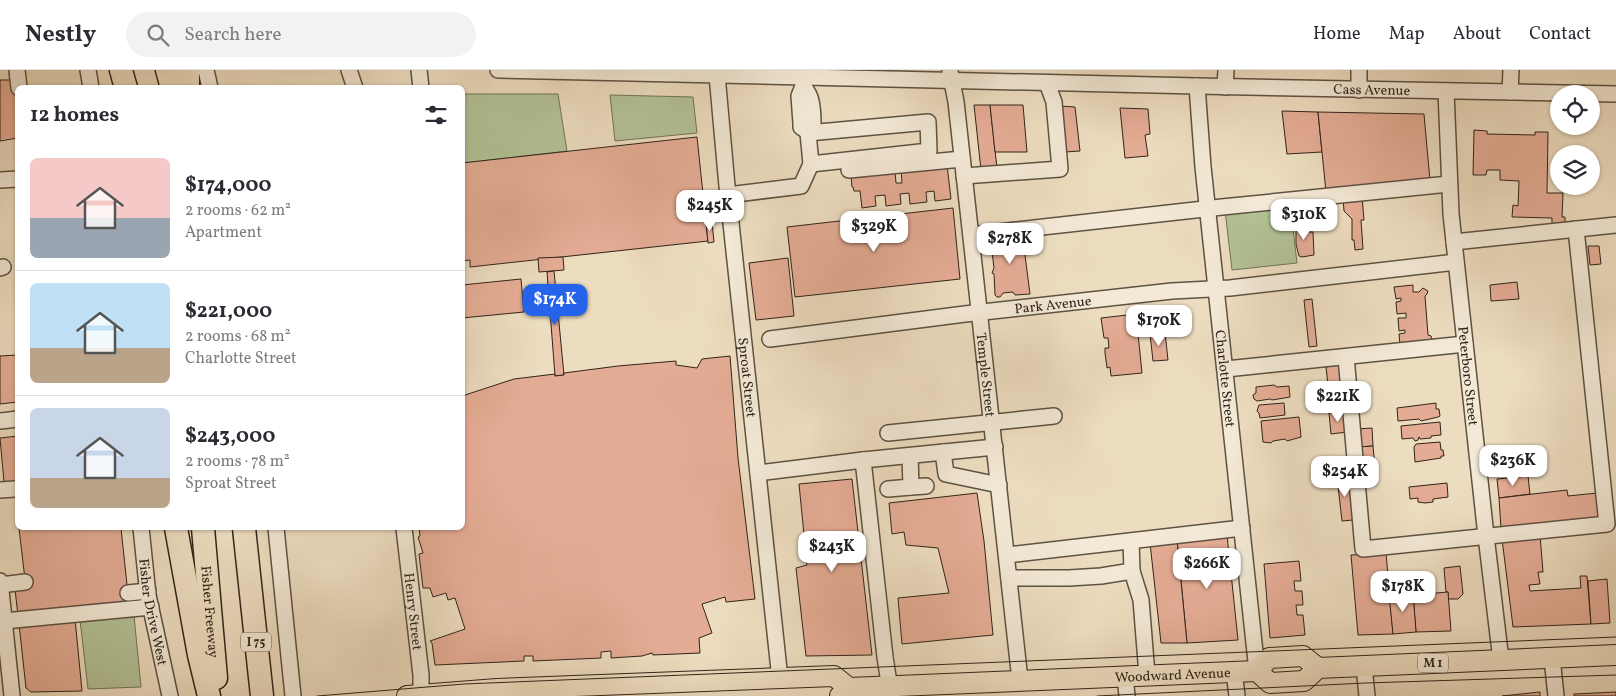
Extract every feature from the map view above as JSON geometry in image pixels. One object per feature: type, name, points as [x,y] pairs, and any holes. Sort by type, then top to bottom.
[{"type":"highway","points":[[121,70],[125,85]]},
{"type":"highway","points":[[167,70],[171,85]]},
{"type":"highway","points":[[188,70],[188,85]]},
{"type":"highway","points":[[176,530],[199,655],[209,696]]},
{"type":"highway","name":"Fisher Freeway","points":[[203,530],[218,696]]},
{"type":"highway","name":"I 75","points":[[244,530],[262,696]]},
{"type":"main road","name":"M 1","points":[[1257,670],[1270,682],[1304,681],[1318,668],[1616,655]]},
{"type":"main road","name":"Woodward Avenue","points":[[414,695],[497,689],[834,676],[844,692],[890,691],[1020,680],[1257,670]]},
{"type":"street","points":[[17,70],[19,85]]},
{"type":"street","points":[[88,70],[91,85]]},
{"type":"street","points":[[206,70],[209,85]]},
{"type":"street","points":[[349,70],[354,85]]},
{"type":"street","points":[[419,70],[421,85]]},
{"type":"street","name":"Cass Avenue","points":[[498,70],[644,71],[802,81],[951,75],[1047,82],[1131,77],[1197,86],[1225,87],[1616,94]]},
{"type":"street","points":[[1225,87],[1226,70]]},
{"type":"street","points":[[1359,70],[1359,90]]},
{"type":"street","points":[[1510,92],[1512,70]]},
{"type":"street","name":"Sproat Street","points":[[717,75],[729,210],[780,679]]},
{"type":"street","name":"Temple Street","points":[[951,75],[956,102],[980,312],[1020,680]]},
{"type":"street","points":[[802,81],[799,96],[801,127],[808,132],[928,122],[930,151],[811,164]]},
{"type":"street","points":[[964,176],[1060,169],[1054,102],[1047,82]]},
{"type":"street","name":"Charlotte Street","points":[[1197,86],[1208,209],[1257,670]]},
{"type":"street","name":"Peterboro Street","points":[[1446,91],[1449,184],[1454,242],[1501,660]]},
{"type":"street","points":[[728,194],[801,186],[811,164],[808,132]]},
{"type":"street","points":[[848,170],[962,159]]},
{"type":"street","points":[[0,180],[15,178]]},
{"type":"street","points":[[971,235],[1449,184]]},
{"type":"street","points":[[1454,242],[1616,225]]},
{"type":"street","points":[[1346,357],[1363,549],[1607,524],[1576,228]]},
{"type":"street","name":"Park Avenue","points":[[770,339],[980,312],[1456,262]]},
{"type":"street","points":[[1226,369],[1465,344]]},
{"type":"street","points":[[888,433],[1054,416]]},
{"type":"street","points":[[0,421],[15,419]]},
{"type":"street","points":[[758,472],[995,447]]},
{"type":"street","points":[[943,452],[946,474],[999,485]]},
{"type":"street","points":[[888,489],[918,487],[910,456]]},
{"type":"street","points":[[863,460],[882,638],[890,691]]},
{"type":"street","points":[[1007,555],[1242,528]]},
{"type":"street","name":"Fisher Drive West","points":[[141,530],[148,591],[170,696]]},
{"type":"street","points":[[276,530],[293,696]]},
{"type":"street","name":"Henry Street","points":[[404,530],[420,675],[414,695]]},
{"type":"street","points":[[1131,540],[1132,571],[1141,600],[1147,675]]},
{"type":"street","points":[[1009,578],[1069,578],[1101,576],[1132,571]]},
{"type":"street","points":[[0,581],[12,696]]},
{"type":"street","points":[[0,585],[25,582]]},
{"type":"street","points":[[128,593],[148,591]]},
{"type":"street","points":[[4,621],[151,607]]},
{"type":"street","points":[[1552,658],[1556,696]]},
{"type":"street","points":[[1364,666],[1367,696]]},
{"type":"street","points":[[1234,672],[1237,696]]},
{"type":"street","points":[[1125,676],[1127,696]]},
{"type":"green space","points":[[465,94],[558,94],[567,151],[465,163]]},
{"type":"green space","points":[[610,95],[693,97],[697,133],[615,141]]},
{"type":"green space","points":[[1290,202],[1297,263],[1232,270],[1225,210]]},
{"type":"green space","points":[[134,616],[141,687],[88,689],[80,620]]},
{"type":"building","points":[[0,80],[15,80],[15,138],[0,141]]},
{"type":"building","points":[[974,105],[990,105],[997,168],[981,170]]},
{"type":"building","points":[[990,105],[1023,105],[1027,152],[995,152]]},
{"type":"building","points":[[1060,106],[1075,107],[1080,151],[1065,152]]},
{"type":"building","points":[[1120,108],[1148,109],[1150,134],[1145,135],[1148,156],[1125,158]]},
{"type":"building","points":[[1282,111],[1318,112],[1322,152],[1287,154]]},
{"type":"building","points":[[1318,112],[1424,114],[1430,181],[1326,192]]},
{"type":"building","points":[[1474,130],[1487,131],[1487,134],[1535,135],[1535,132],[1548,132],[1547,193],[1550,193],[1550,195],[1563,195],[1562,217],[1565,217],[1565,224],[1552,224],[1552,218],[1512,217],[1513,205],[1518,206],[1519,181],[1500,180],[1500,170],[1487,170],[1486,175],[1473,175]]},
{"type":"building","points":[[697,137],[708,241],[470,267],[470,260],[465,261],[465,163]]},
{"type":"building","points":[[947,165],[951,199],[935,201],[934,191],[926,192],[927,202],[910,204],[909,193],[900,194],[901,204],[886,206],[885,195],[875,196],[876,206],[862,208],[860,191],[854,191],[852,187],[851,175],[895,171],[896,183],[902,183],[901,170]]},
{"type":"building","points":[[1362,196],[1364,220],[1361,220],[1363,249],[1355,250],[1354,240],[1352,240],[1352,219],[1344,211],[1343,198]]},
{"type":"building","points":[[953,208],[960,279],[795,297],[787,227]]},
{"type":"building","points":[[712,222],[714,242],[708,243],[706,223]]},
{"type":"building","points":[[1307,223],[1308,232],[1313,232],[1314,255],[1302,257],[1299,256],[1296,244],[1296,224]]},
{"type":"building","points":[[1022,232],[1030,294],[1015,295],[1013,292],[1003,293],[1000,297],[997,297],[995,295],[994,274],[992,273],[994,268],[989,240]]},
{"type":"building","points":[[1588,246],[1599,246],[1601,264],[1590,265]]},
{"type":"building","points":[[563,257],[564,270],[539,272],[538,258]]},
{"type":"building","points":[[788,258],[794,316],[756,320],[749,263]]},
{"type":"building","points":[[554,271],[564,375],[555,376],[547,272]]},
{"type":"building","points":[[521,279],[524,312],[465,318],[465,285]]},
{"type":"building","points":[[1517,282],[1519,299],[1491,301],[1490,285]]},
{"type":"building","points":[[1413,285],[1413,292],[1419,292],[1423,288],[1428,291],[1425,296],[1428,335],[1432,339],[1431,342],[1400,345],[1399,334],[1405,333],[1405,330],[1399,331],[1398,318],[1406,318],[1406,313],[1397,314],[1396,302],[1401,301],[1401,298],[1396,299],[1394,287]]},
{"type":"building","points":[[1312,299],[1317,346],[1309,347],[1304,300]]},
{"type":"building","points":[[1136,314],[1142,373],[1111,376],[1110,367],[1107,368],[1105,353],[1105,348],[1109,348],[1108,338],[1104,338],[1101,318]]},
{"type":"building","points":[[1165,332],[1168,360],[1153,361],[1150,334]]},
{"type":"building","points":[[15,355],[15,402],[0,404],[0,356]]},
{"type":"building","points":[[730,356],[738,458],[755,599],[726,602],[725,597],[702,604],[712,633],[699,638],[700,653],[653,655],[652,653],[642,656],[611,658],[611,651],[601,652],[601,658],[533,661],[533,656],[524,656],[524,661],[435,665],[432,643],[430,641],[465,629],[455,598],[448,600],[446,593],[433,597],[430,588],[423,588],[419,554],[423,553],[418,537],[420,536],[419,530],[465,530],[465,395],[514,379],[555,374],[555,376],[564,375],[564,373],[618,366],[676,361],[676,365],[697,368],[702,359]]},
{"type":"building","points":[[1340,365],[1343,393],[1329,395],[1326,367]]},
{"type":"building","points":[[1274,385],[1277,387],[1289,386],[1290,397],[1257,401],[1254,399],[1253,395],[1256,393],[1256,387]]},
{"type":"building","points":[[1343,395],[1344,408],[1328,410],[1327,397]]},
{"type":"building","points":[[1284,403],[1285,415],[1260,418],[1257,411],[1259,405]]},
{"type":"building","points":[[1436,403],[1436,409],[1439,409],[1440,416],[1438,417],[1421,421],[1419,419],[1398,421],[1397,408]]},
{"type":"building","points":[[1345,412],[1347,432],[1331,434],[1329,413]]},
{"type":"building","points":[[1299,417],[1301,437],[1287,441],[1285,439],[1271,443],[1263,442],[1261,421]]},
{"type":"building","points":[[1440,422],[1441,435],[1420,439],[1419,437],[1415,441],[1413,438],[1402,439],[1401,426]]},
{"type":"building","points":[[1372,428],[1373,446],[1359,447],[1357,429]]},
{"type":"building","points":[[15,436],[15,481],[4,482],[0,438]]},
{"type":"building","points":[[1440,442],[1444,456],[1415,462],[1414,447],[1416,444]]},
{"type":"building","points":[[1373,446],[1375,467],[1360,469],[1359,447]]},
{"type":"building","points":[[1348,476],[1353,520],[1342,521],[1337,477]]},
{"type":"building","points":[[1528,476],[1530,494],[1499,498],[1497,479]]},
{"type":"building","points":[[852,479],[872,655],[806,656],[796,568],[807,565],[799,484]]},
{"type":"building","points":[[1447,483],[1448,497],[1433,499],[1433,502],[1425,503],[1418,502],[1418,498],[1410,499],[1409,487]]},
{"type":"building","points":[[1567,490],[1568,496],[1597,493],[1600,520],[1501,528],[1499,498]]},
{"type":"building","points":[[977,493],[984,541],[993,635],[902,644],[898,598],[949,593],[938,548],[906,545],[904,532],[892,534],[889,503]]},
{"type":"building","points":[[19,530],[121,530],[129,604],[18,616],[15,589],[26,588]]},
{"type":"building","points":[[1227,535],[1238,640],[1187,643],[1177,540]]},
{"type":"building","points":[[1540,535],[1543,572],[1538,572],[1540,584],[1529,585],[1530,591],[1581,588],[1580,576],[1587,576],[1591,624],[1513,627],[1502,539]]},
{"type":"building","points":[[1177,540],[1187,643],[1161,643],[1150,543]]},
{"type":"building","points":[[1386,553],[1393,634],[1358,635],[1351,555]]},
{"type":"building","points":[[1299,561],[1301,581],[1294,581],[1295,591],[1302,591],[1303,605],[1296,605],[1297,615],[1303,615],[1305,635],[1270,638],[1264,564]]},
{"type":"building","points":[[1460,566],[1463,594],[1458,599],[1448,599],[1444,568]]},
{"type":"building","points":[[1607,579],[1610,623],[1591,624],[1588,581]]},
{"type":"building","points":[[1448,592],[1451,631],[1416,632],[1413,595]]},
{"type":"building","points":[[1413,593],[1416,632],[1393,634],[1389,595]]},
{"type":"building","points":[[75,619],[82,691],[31,692],[26,688],[19,624]]},
{"type":"building","points":[[1540,692],[1540,696],[1502,696]]},
{"type":"building","points":[[1616,692],[1616,696],[1574,696],[1574,694]]},
{"type":"tram line","points":[[317,696],[464,684],[1616,637]]},
{"type":"tram line","points":[[1097,696],[1366,683],[1616,675]]}]
